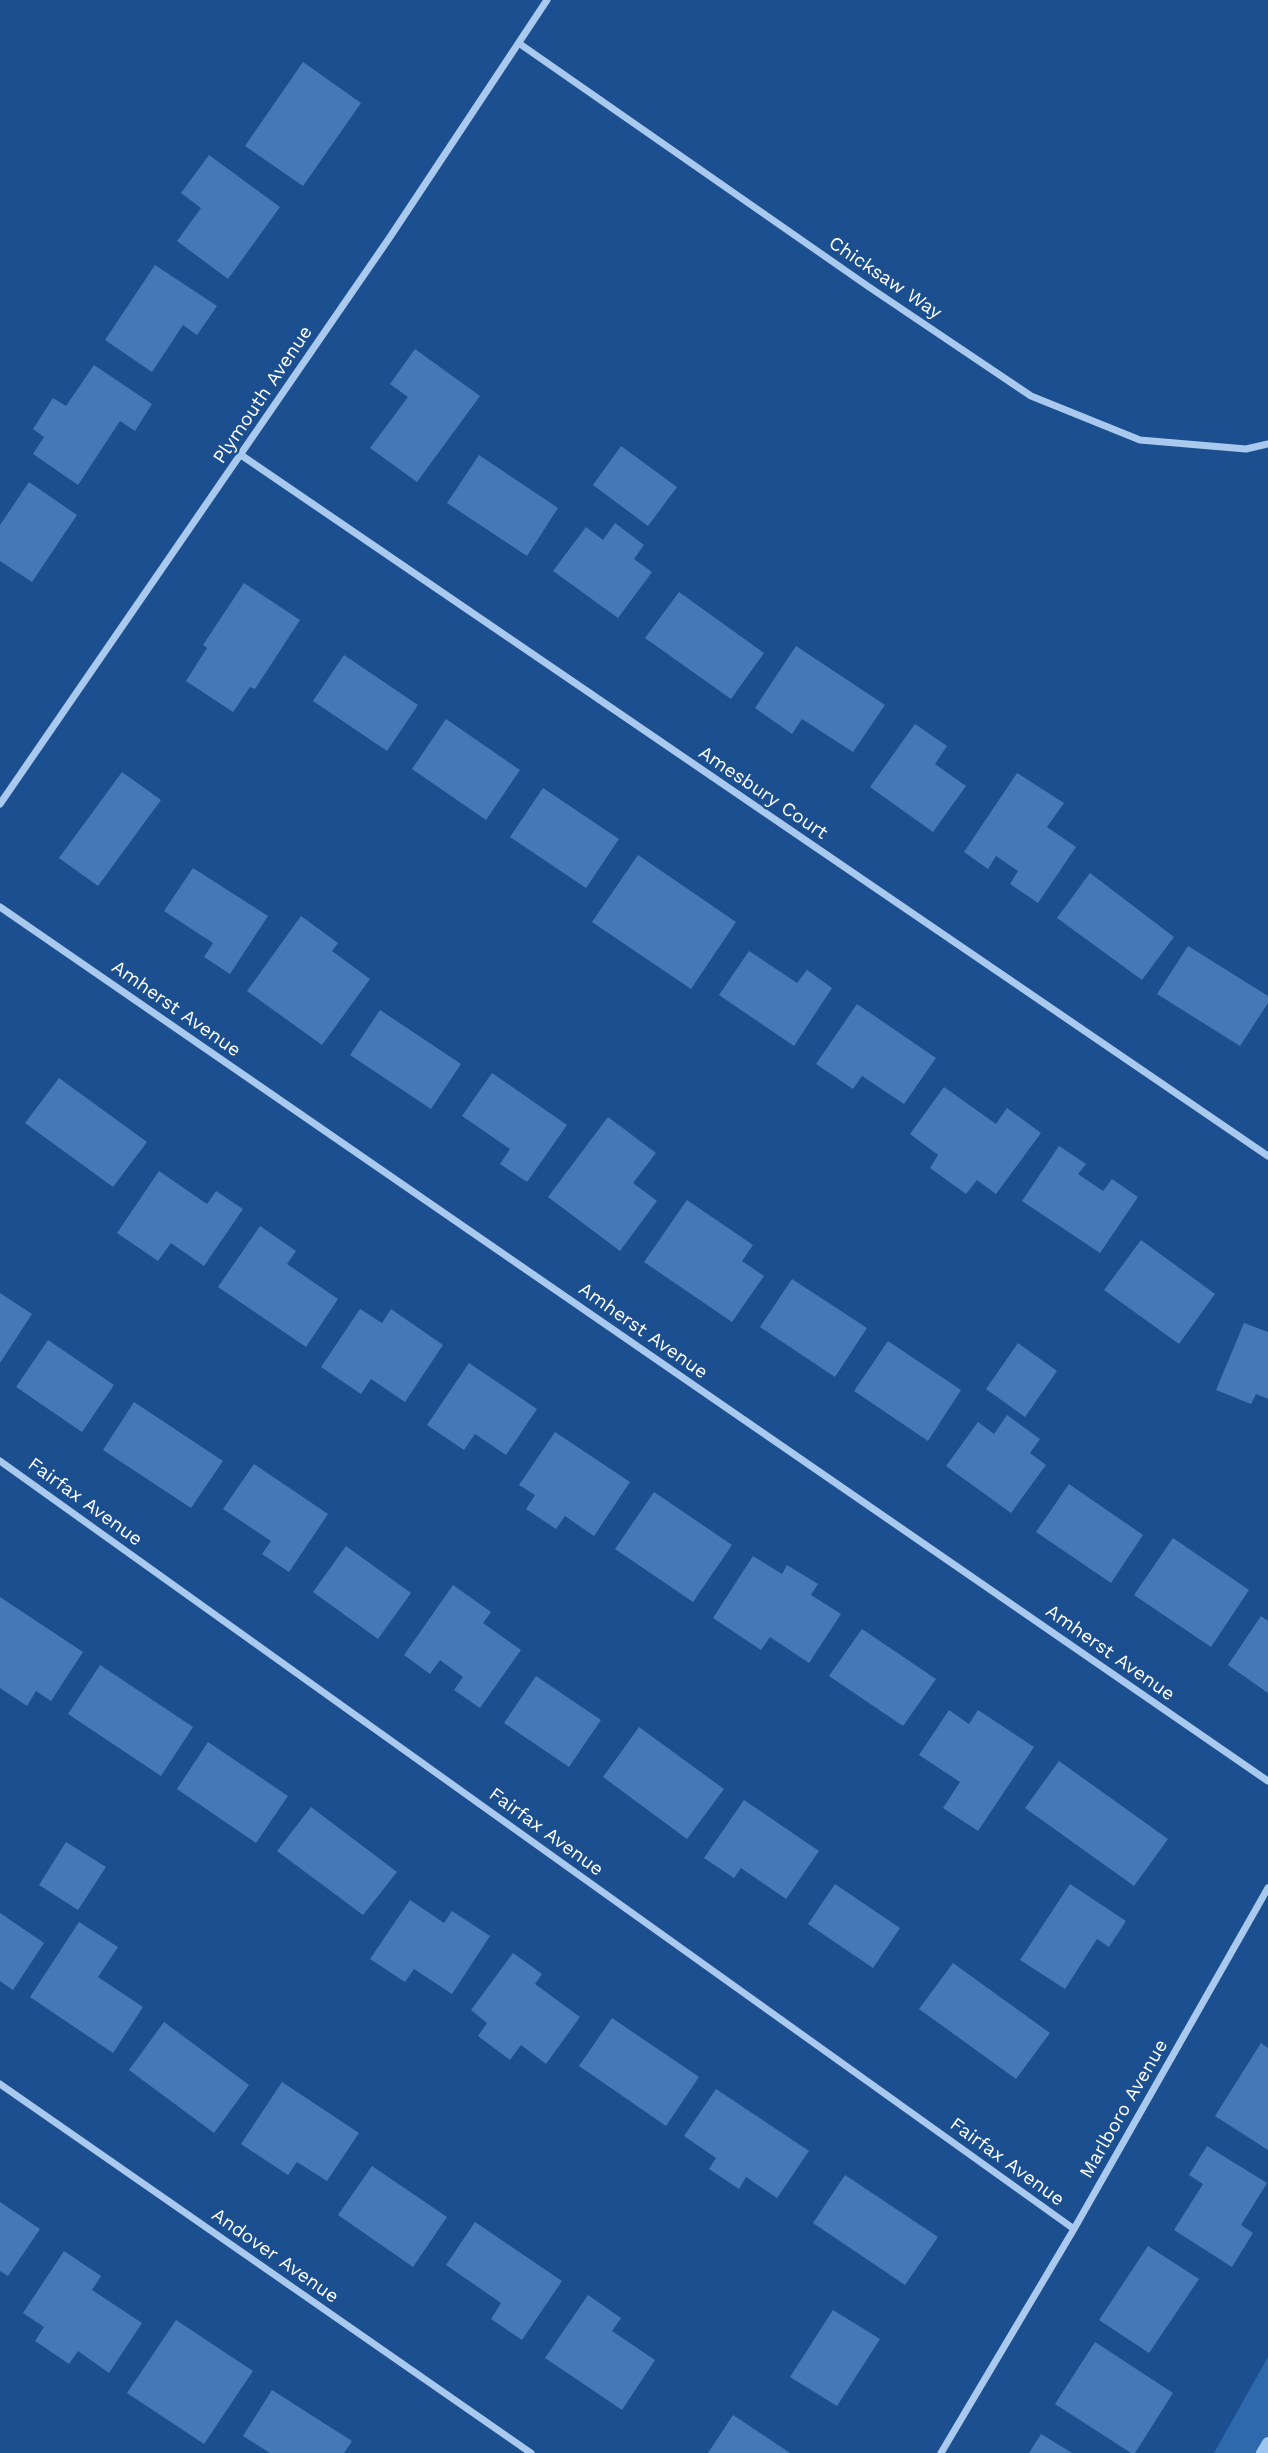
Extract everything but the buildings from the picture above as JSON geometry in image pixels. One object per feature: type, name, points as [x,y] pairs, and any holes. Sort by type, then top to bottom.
[{"type":"street","name":"Plymouth Avenue","points":[[0,804],[241,455],[520,44],[547,0]]},
{"type":"street","name":"Chicksaw Way","points":[[520,44],[869,287],[1031,396],[1140,440],[1246,449],[1268,444]]},
{"type":"street","name":"Amesbury Court","points":[[241,455],[1268,1156]]},
{"type":"street","name":"Amherst Avenue","points":[[0,907],[1268,1781]]},
{"type":"street","name":"Fairfax Avenue","points":[[0,1461],[1074,2229]]},
{"type":"street","name":"Marlboro Avenue","points":[[942,2453],[1074,2229],[1268,1888]]},
{"type":"street","name":"Andover Avenue","points":[[0,2084],[531,2453]]},
{"type":"shaded area","points":[[1268,2357],[1268,2453],[1214,2453]]},
{"type":"waterway","points":[[1262,2453],[1268,2443]]}]
